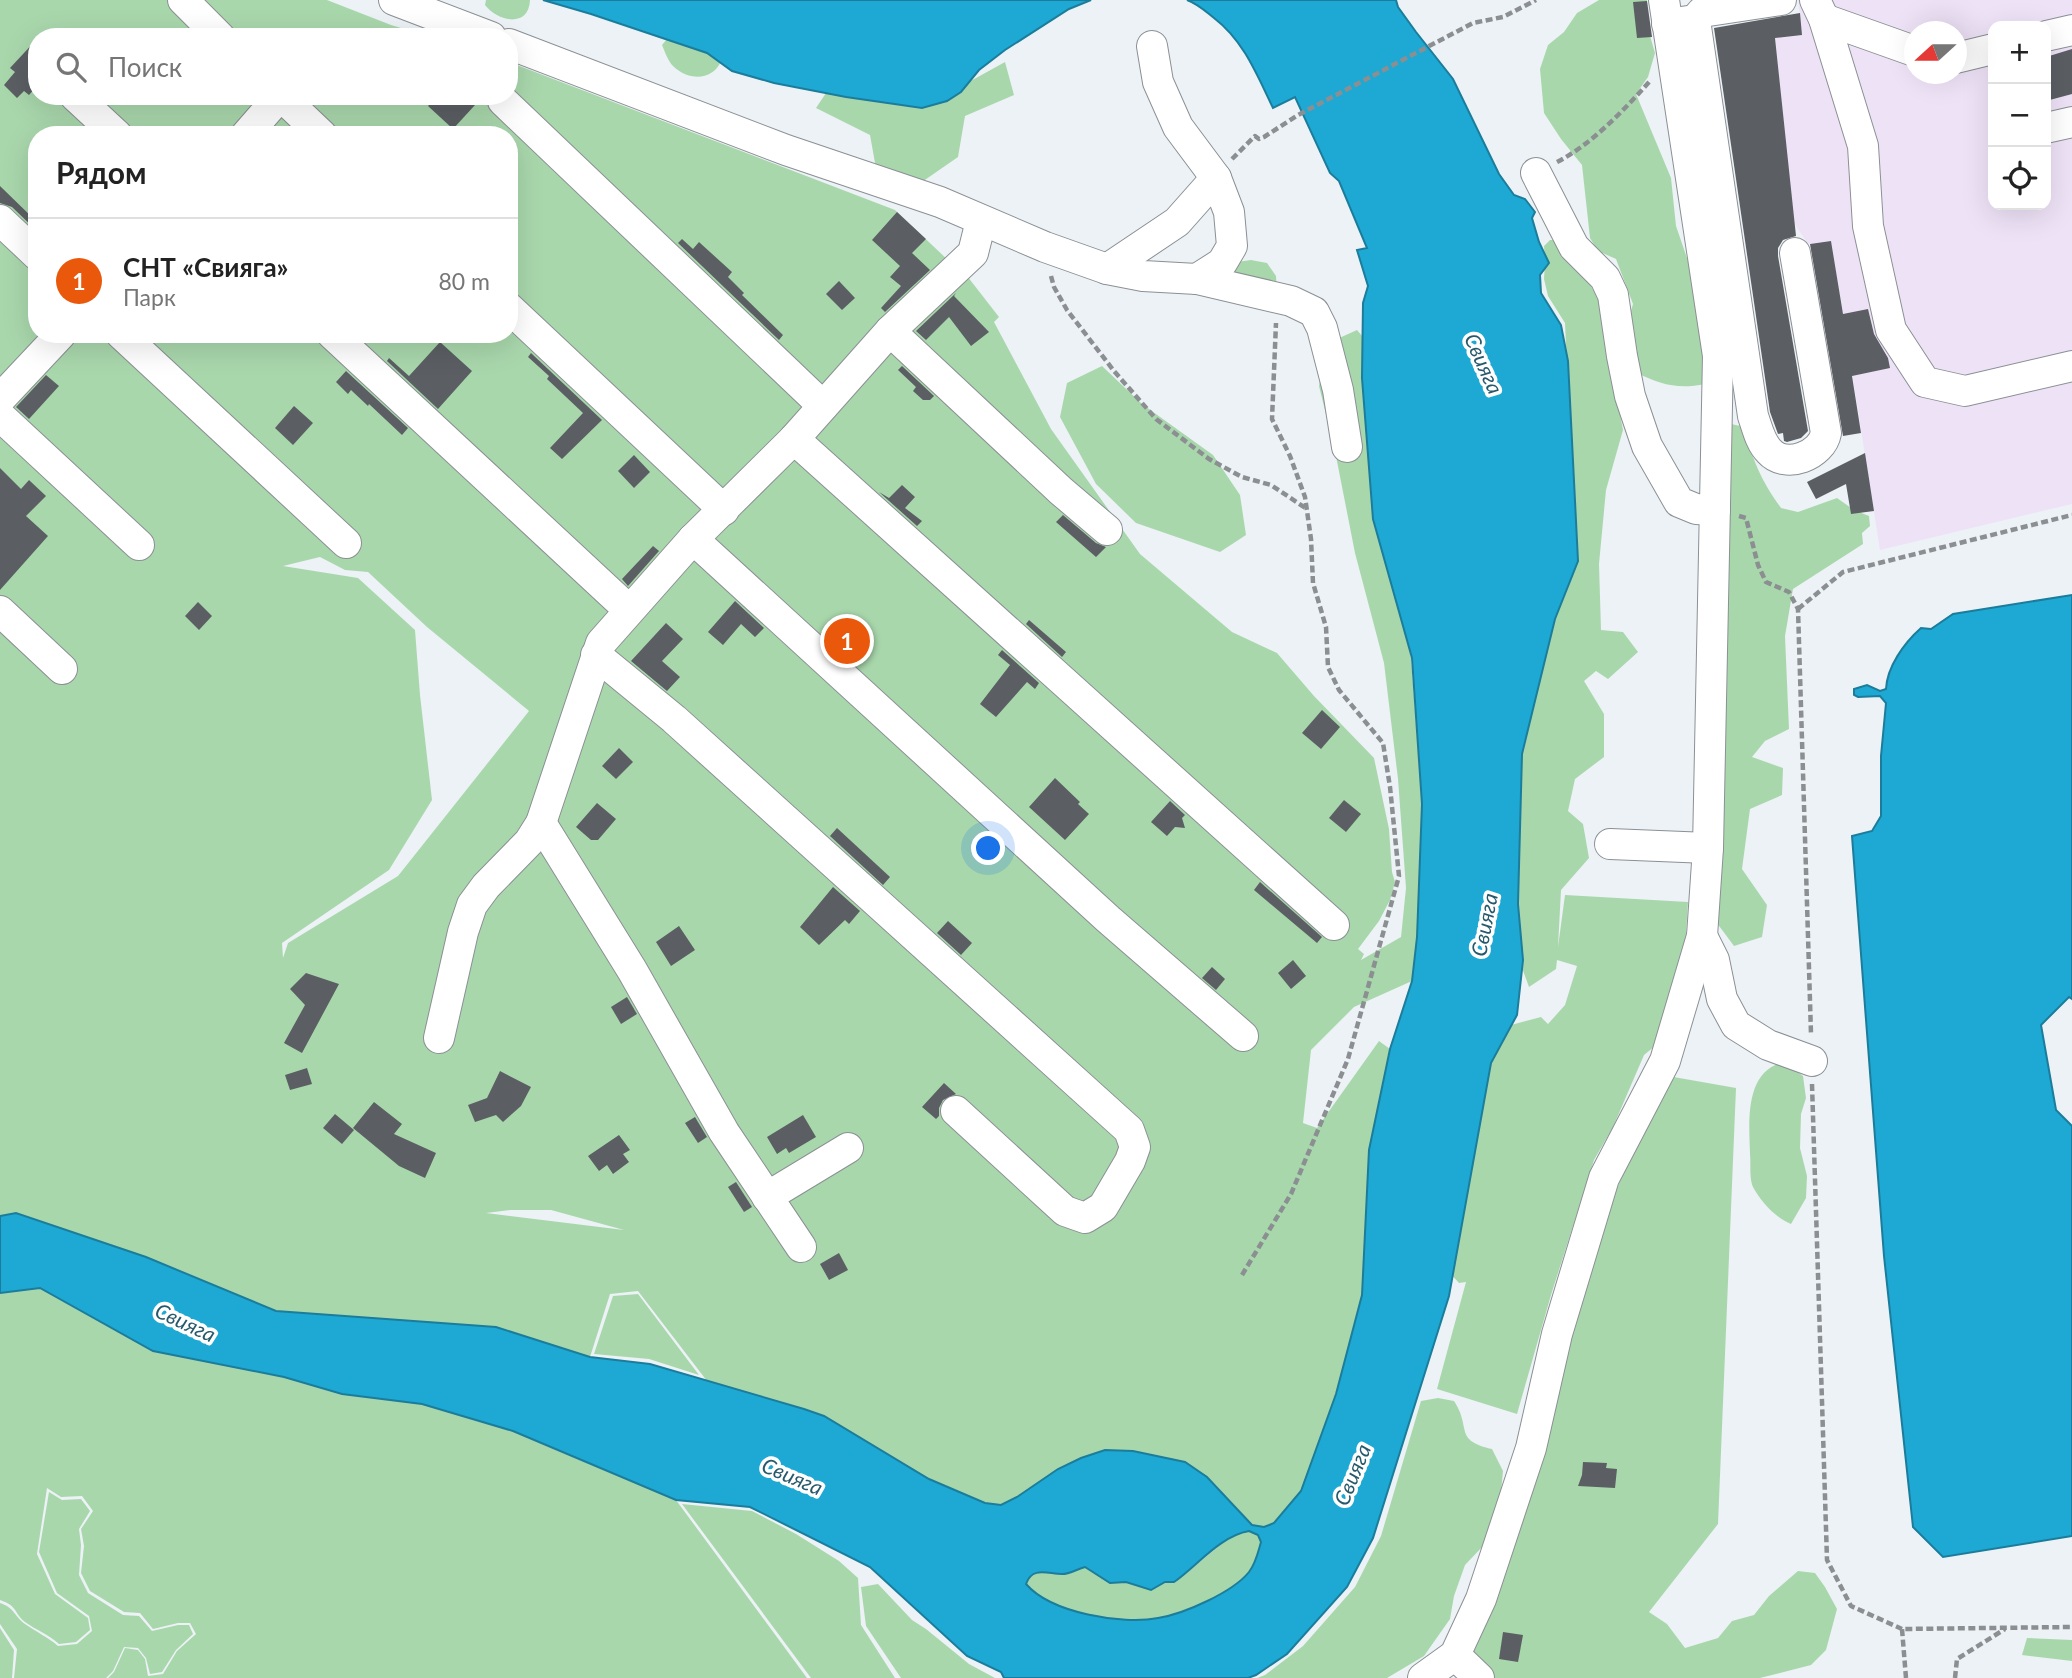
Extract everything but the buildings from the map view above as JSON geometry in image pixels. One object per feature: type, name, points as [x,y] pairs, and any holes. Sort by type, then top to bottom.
[{"type":"street","points":[[183,0],[211,28]]},
{"type":"street","points":[[394,0],[467,28]]},
{"type":"street","points":[[1674,21],[1702,12],[1781,0]]},
{"type":"street","points":[[1819,9],[1904,47]]},
{"type":"street","points":[[1819,9],[1863,146],[1868,226],[1891,330],[1924,382],[1965,391],[2072,366]]},
{"type":"street","points":[[1674,21],[1753,416],[1769,452],[1780,458],[1797,459],[1815,451],[1824,443],[1826,433],[1795,253]]},
{"type":"street","points":[[1423,1678],[1455,1655],[1481,1599],[1531,1448],[1557,1334],[1604,1178],[1665,1061],[1702,936],[1708,848],[1718,356],[1674,21]]},
{"type":"street","points":[[2051,35],[2072,30]]},
{"type":"street","points":[[1152,46],[1158,82],[1178,127],[1216,178],[1230,212],[1232,246],[1222,263],[1198,279]]},
{"type":"street","points":[[518,47],[786,150],[940,202],[1045,247],[1107,269],[1143,276],[1198,279],[1291,301],[1314,312],[1322,328],[1338,390],[1347,447]]},
{"type":"street","points":[[1967,57],[1988,54]]},
{"type":"street","points":[[85,105],[107,126]]},
{"type":"street","points":[[254,126],[272,105]]},
{"type":"street","points":[[290,105],[312,126]]},
{"type":"street","points":[[507,105],[823,406]]},
{"type":"street","points":[[2051,127],[2072,122]]},
{"type":"street","points":[[1536,173],[1574,247],[1605,278],[1613,295],[1628,383],[1647,446],[1679,502],[1696,509],[1715,510]]},
{"type":"street","points":[[1107,269],[1177,222],[1216,178]]},
{"type":"street","points":[[0,220],[28,246]]},
{"type":"street","points":[[439,1038],[463,932],[472,905],[486,886],[529,842],[541,823],[601,643],[694,539],[794,439],[890,331],[972,253],[981,221]]},
{"type":"street","points":[[518,316],[723,510]]},
{"type":"street","points":[[890,331],[1062,492],[1107,530]]},
{"type":"street","points":[[0,399],[53,343]]},
{"type":"street","points":[[131,343],[346,543]]},
{"type":"street","points":[[342,343],[629,610]]},
{"type":"street","points":[[0,416],[139,545]]},
{"type":"street","points":[[794,439],[1334,925]]},
{"type":"street","points":[[694,539],[1108,919],[1243,1037]]},
{"type":"street","points":[[0,611],[62,669]]},
{"type":"street","points":[[596,654],[674,719],[1129,1130],[1135,1146],[1130,1161],[1102,1208],[1085,1218],[1065,1211],[956,1111]]},
{"type":"street","points":[[541,823],[632,971],[724,1132],[802,1247]]},
{"type":"street","points":[[1610,844],[1708,848]]},
{"type":"street","points":[[1702,936],[1714,960],[1722,999],[1736,1025],[1768,1045],[1812,1061]]},
{"type":"street","points":[[768,1197],[848,1148]]},
{"type":"street","points":[[1455,1655],[1479,1678]]},
{"type":"path","points":[[1216,178],[1255,135],[1259,139],[1264,137],[1297,115],[1473,23],[1503,17],[1536,0]]},
{"type":"path","points":[[1536,173],[1572,154],[1628,105],[1650,81],[1674,21]]},
{"type":"path","points":[[1045,247],[1054,287],[1068,310],[1114,371],[1156,419],[1209,459],[1242,477],[1270,485],[1307,509]]},
{"type":"path","points":[[1241,1275],[1291,1194],[1348,1059],[1399,876],[1383,743],[1339,690],[1328,667],[1326,627],[1313,583],[1305,497],[1290,456],[1272,419],[1276,320],[1267,296]]},
{"type":"path","points":[[1715,510],[1746,518],[1758,565],[1766,582],[1789,592],[1798,609],[1827,1560],[1851,1606],[1902,1629],[2072,1626]]},
{"type":"path","points":[[1798,609],[1843,572],[2072,515]]},
{"type":"path","points":[[1902,1629],[1906,1678]]},
{"type":"path","points":[[1955,1678],[1957,1659],[2006,1629]]},
{"type":"shaded area","points":[[1798,0],[2072,0],[2072,504],[1880,550],[1831,241],[1808,244],[1794,223],[1775,38],[1802,35]]},
{"type":"green space","points":[[0,0],[327,0],[401,28],[28,28],[28,105],[518,105],[518,65],[895,210],[964,272],[999,317],[994,322],[1051,429],[1140,554],[1232,632],[1277,653],[1374,758],[1389,829],[1395,882],[1390,900],[1379,921],[1358,949],[1364,954],[1361,960],[1401,937],[1406,888],[1398,779],[1384,663],[1355,553],[1319,386],[1326,344],[1357,330],[1363,337],[1362,378],[1368,448],[1411,658],[1422,804],[1417,937],[1412,981],[1354,1007],[1311,1050],[1303,1123],[1317,1128],[1379,1041],[1390,1049],[1369,1150],[1362,1295],[1336,1394],[1301,1491],[1274,1523],[1264,1527],[1251,1525],[1207,1477],[1105,1450],[1058,1469],[1001,1505],[985,1503],[929,1479],[824,1416],[707,1381],[638,1291],[610,1294],[590,1357],[496,1327],[276,1311],[146,1257],[16,1213],[0,1216]],"holes":[[[320,557],[345,570],[368,572],[427,627],[529,711],[398,876],[288,943],[283,958],[282,943],[389,870],[432,800],[415,630],[358,578],[283,566]],[[551,1210],[624,1230],[486,1213]]]},
{"type":"green space","points":[[486,0],[530,0],[524,15],[512,19],[491,11],[485,5]]},
{"type":"green space","points":[[1599,0],[1647,0],[1648,29],[1655,53],[1648,77],[1636,94],[1671,178],[1676,226],[1701,299],[1709,355],[1705,384],[1669,385],[1635,372],[1626,328],[1633,304],[1616,259],[1598,251],[1590,238],[1582,165],[1544,113],[1540,69],[1548,45],[1564,32],[1577,13]]},
{"type":"green space","points":[[681,36],[721,61],[717,68],[700,77],[686,74],[673,66],[662,45],[667,39]]},
{"type":"green space","points":[[1005,62],[1014,95],[965,116],[958,157],[919,184],[877,174],[870,135],[816,108],[826,93],[874,86],[958,88]]},
{"type":"green space","points":[[1550,240],[1556,240],[1582,271],[1598,298],[1623,430],[1606,490],[1599,564],[1601,630],[1623,632],[1638,652],[1608,679],[1596,671],[1584,681],[1604,714],[1604,757],[1575,779],[1568,811],[1583,824],[1589,858],[1561,890],[1558,947],[1565,895],[1688,902],[1685,949],[1655,1046],[1644,1055],[1613,1127],[1594,1160],[1517,1414],[1437,1389],[1466,1282],[1459,1283],[1431,1252],[1492,1030],[1541,1017],[1548,1024],[1565,1005],[1577,966],[1557,960],[1556,969],[1529,987],[1506,924],[1512,781],[1570,432],[1565,323],[1548,296],[1544,279],[1544,246]]},
{"type":"green space","points":[[1251,260],[1267,263],[1276,276],[1277,293],[1226,269],[1237,262]]},
{"type":"green space","points":[[1102,366],[1142,404],[1213,455],[1240,495],[1246,535],[1220,552],[1136,523],[1096,484],[1060,417],[1067,383]]},
{"type":"green space","points":[[1731,424],[1745,427],[1758,469],[1781,508],[1798,512],[1837,498],[1854,510],[1869,516],[1870,526],[1862,533],[1863,544],[1793,589],[1785,636],[1789,729],[1765,741],[1752,757],[1783,768],[1782,795],[1750,809],[1742,869],[1767,905],[1762,937],[1734,946],[1708,911]]},
{"type":"green space","points":[[1785,1062],[1803,1076],[1806,1098],[1801,1114],[1800,1148],[1807,1176],[1806,1198],[1791,1224],[1774,1214],[1760,1198],[1753,1187],[1750,1171],[1749,1127],[1756,1086],[1762,1075]]},
{"type":"green space","points":[[1668,1076],[1736,1088],[1718,1524],[1649,1612],[1667,1624],[1685,1648],[1718,1638],[1732,1621],[1754,1615],[1769,1596],[1798,1571],[1815,1573],[1837,1609],[1826,1650],[1811,1665],[1760,1678],[1465,1678],[1603,1219]]},
{"type":"green space","points":[[40,1288],[153,1351],[284,1377],[342,1394],[422,1404],[513,1431],[676,1500],[807,1678],[108,1678],[114,1672],[125,1648],[138,1650],[145,1659],[148,1676],[163,1674],[177,1651],[196,1634],[190,1623],[153,1629],[140,1613],[124,1612],[90,1591],[81,1573],[84,1546],[81,1529],[93,1511],[82,1496],[61,1497],[47,1488],[37,1554],[55,1594],[88,1618],[90,1630],[76,1642],[59,1644],[25,1622],[13,1607],[0,1600],[0,1293]]},
{"type":"green space","points":[[638,1294],[699,1375],[649,1359],[594,1354],[613,1296]]},
{"type":"green space","points":[[1438,1398],[1454,1401],[1468,1437],[1472,1442],[1492,1449],[1503,1471],[1500,1503],[1484,1545],[1465,1565],[1454,1596],[1450,1619],[1424,1656],[1387,1678],[1257,1678],[1265,1675],[1303,1646],[1355,1587],[1381,1536],[1421,1401]]},
{"type":"green space","points":[[49,1492],[62,1500],[81,1499],[90,1511],[79,1529],[79,1575],[88,1593],[123,1615],[139,1616],[152,1631],[189,1625],[193,1634],[176,1650],[162,1672],[150,1674],[146,1658],[138,1648],[124,1647],[113,1671],[106,1678],[14,1678],[17,1649],[0,1624],[0,1603],[9,1607],[25,1624],[58,1646],[77,1644],[92,1631],[89,1616],[57,1593],[39,1552]]},
{"type":"green space","points":[[682,1504],[752,1511],[839,1561],[858,1578],[861,1625],[895,1678],[811,1678]]},
{"type":"green space","points":[[1249,1530],[1258,1535],[1261,1542],[1255,1561],[1242,1580],[1194,1607],[1169,1616],[1125,1620],[1088,1615],[1052,1603],[1026,1584],[1029,1578],[1038,1573],[1070,1572],[1085,1567],[1110,1583],[1126,1582],[1151,1590],[1183,1576],[1226,1540]]},
{"type":"green space","points":[[878,1584],[912,1620],[969,1664],[995,1678],[901,1678],[866,1626],[861,1587]]},
{"type":"green space","points":[[0,1628],[14,1650],[12,1678],[0,1678]]},
{"type":"green space","points":[[2027,1638],[2072,1640],[2072,1661],[2022,1655]]},
{"type":"water","points":[[543,0],[1091,0],[1069,9],[1005,50],[979,70],[961,92],[947,101],[922,108],[774,83],[732,71],[707,53]]},
{"type":"water","name":"Свияга","points":[[1187,0],[1396,0],[1416,32],[1453,79],[1499,174],[1514,195],[1525,199],[1535,212],[1532,218],[1549,263],[1540,275],[1541,293],[1561,325],[1568,361],[1578,561],[1555,619],[1522,754],[1518,904],[1523,960],[1517,1015],[1491,1063],[1449,1296],[1373,1538],[1347,1587],[1287,1654],[1248,1678],[1004,1678],[1001,1672],[967,1656],[870,1567],[750,1507],[676,1500],[513,1431],[422,1404],[342,1394],[284,1377],[153,1351],[40,1288],[0,1293],[0,1216],[16,1213],[146,1257],[276,1311],[496,1327],[590,1357],[650,1364],[804,1409],[824,1416],[929,1479],[985,1503],[1001,1505],[1058,1469],[1081,1458],[1105,1450],[1133,1451],[1185,1462],[1207,1477],[1252,1525],[1264,1527],[1274,1523],[1301,1491],[1336,1394],[1362,1295],[1369,1150],[1390,1049],[1412,981],[1417,937],[1422,804],[1412,658],[1373,519],[1362,378],[1363,303],[1368,286],[1357,250],[1367,248],[1339,181],[1330,173],[1295,97],[1273,108],[1249,59],[1234,37],[1214,18]],"holes":[[[1249,1531],[1258,1535],[1261,1542],[1256,1557],[1242,1580],[1207,1601],[1158,1618],[1126,1620],[1088,1614],[1052,1603],[1026,1584],[1036,1573],[1065,1574],[1085,1567],[1110,1583],[1126,1582],[1151,1590],[1165,1582],[1174,1582],[1228,1539]]]},
{"type":"water","points":[[2072,595],[2072,999],[2069,997],[2041,1025],[2056,1110],[2072,1126],[2072,1536],[1943,1557],[1913,1527],[1884,1256],[1852,836],[1872,831],[1881,816],[1881,756],[1886,703],[1880,696],[1858,697],[1854,695],[1854,689],[1867,685],[1880,691],[1886,689],[1893,664],[1908,641],[1921,628],[1931,629],[1953,614]]},
{"type":"place","name":"СНТ «Свияга»","points":[[847,641]]}]
